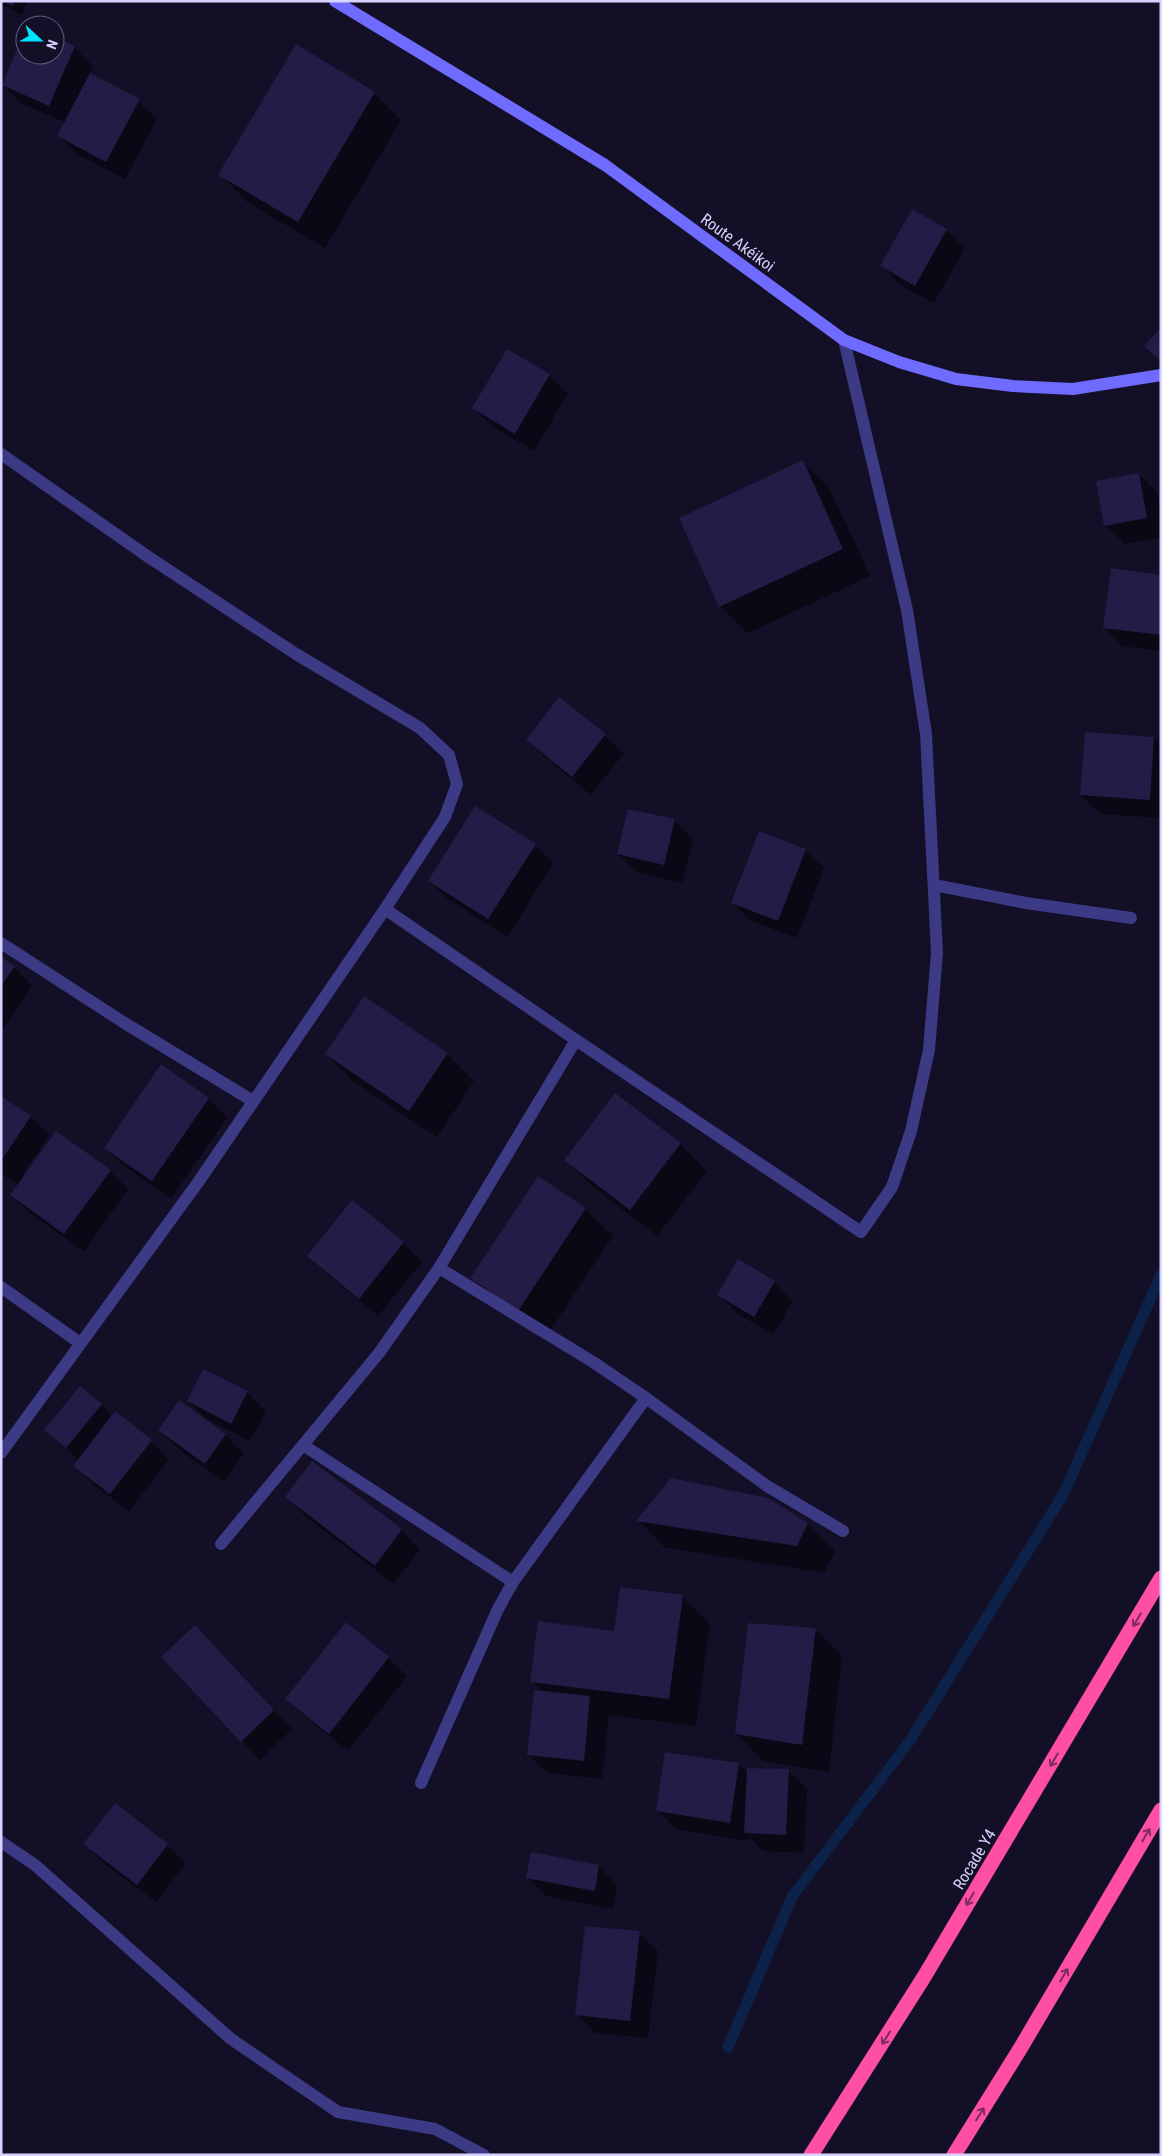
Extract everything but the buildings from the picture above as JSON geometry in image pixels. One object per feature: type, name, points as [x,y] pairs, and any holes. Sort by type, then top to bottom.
[{"type":"highway","name":"Rocade Y4","points":[[811,2155],[924,1977],[1161,1578]]},
{"type":"highway","points":[[954,2155],[1020,2050],[1161,1810]]},
{"type":"street","name":"Route Akéikoi","points":[[335,1],[605,165],[844,340],[899,362],[956,379],[1012,386],[1073,389],[1161,375]]},
{"type":"street","points":[[385,910],[861,1232],[892,1186],[911,1132],[927,1059],[937,954],[926,734],[907,610],[844,340]]},
{"type":"street","points":[[1,454],[150,558],[296,654],[420,728],[449,755],[457,784],[445,817],[385,910],[198,1182],[1,1453]]},
{"type":"street","points":[[934,885],[1026,903],[1130,918]]},
{"type":"street","points":[[1,943],[123,1022],[253,1101]]},
{"type":"street","points":[[222,1544],[379,1354],[439,1268],[576,1040]]},
{"type":"street","points":[[439,1268],[593,1362],[767,1486],[843,1531]]},
{"type":"street","points":[[1,1287],[80,1343]]},
{"type":"street","points":[[420,1783],[498,1609],[513,1582],[646,1398]]},
{"type":"street","points":[[303,1445],[513,1582]]},
{"type":"street","points":[[1,1842],[35,1865],[231,2039],[338,2112],[435,2129],[484,2155]]},
{"type":"waterway","points":[[728,2047],[792,1897],[911,1739],[1063,1495],[1161,1275]]}]
